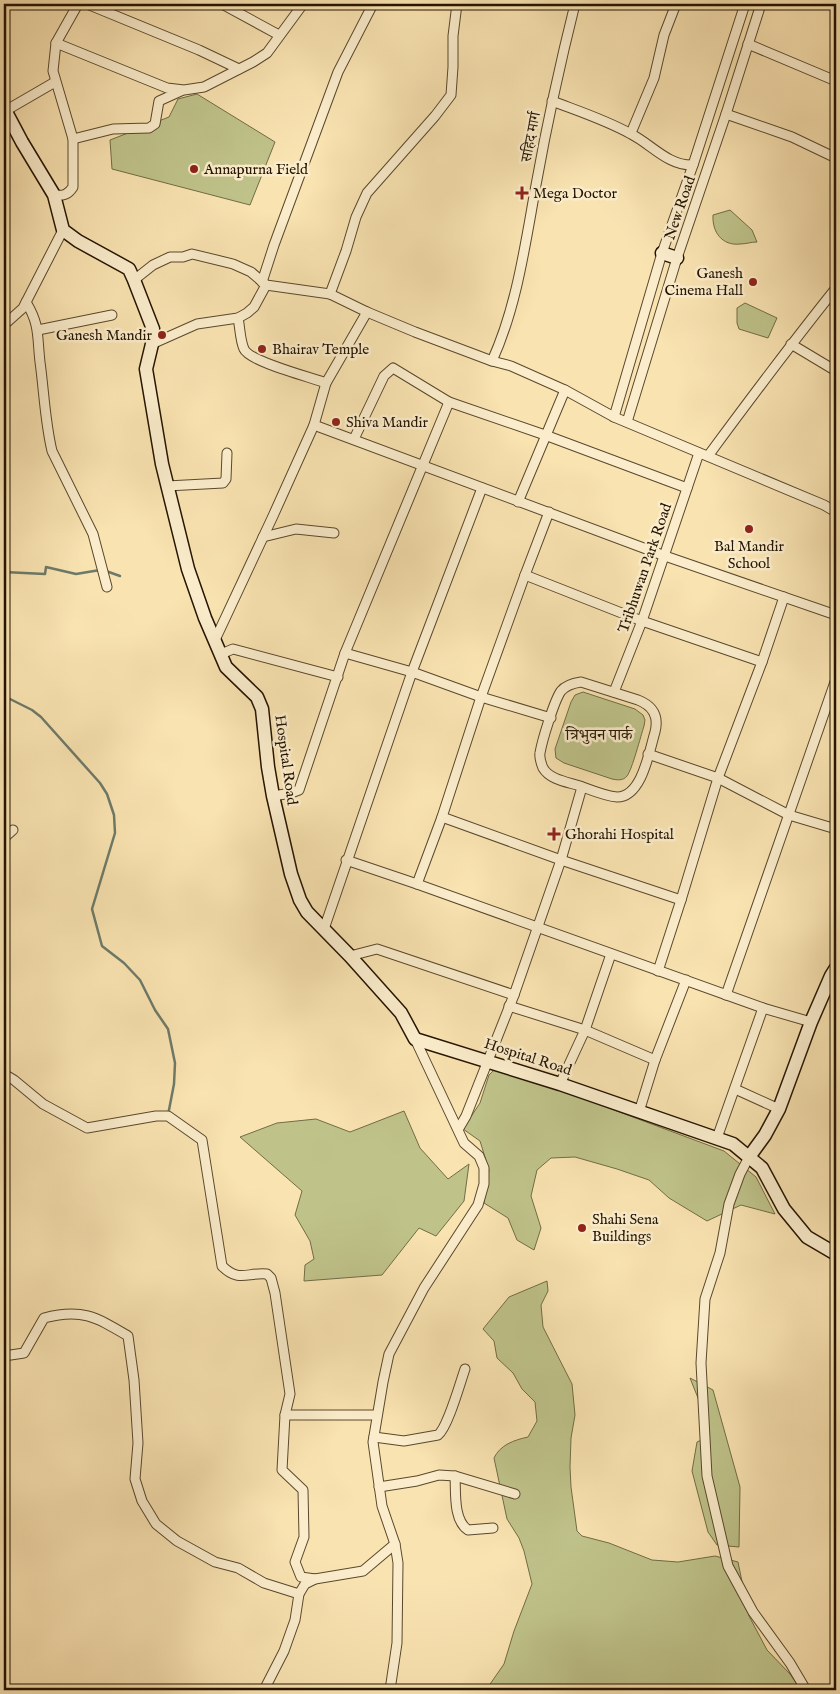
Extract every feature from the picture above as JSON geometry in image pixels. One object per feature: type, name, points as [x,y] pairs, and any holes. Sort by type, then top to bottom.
[{"type":"street","points":[[54,195],[63,196],[69,193],[73,187],[73,139],[53,71],[56,43],[78,4]]},
{"type":"street","points":[[87,4],[199,50],[239,69]]},
{"type":"street","points":[[222,4],[279,34]]},
{"type":"street","points":[[73,139],[113,129],[149,128],[154,124],[158,101],[184,90],[204,87],[267,53],[279,34],[303,4]]},
{"type":"street","points":[[152,344],[197,324],[238,318],[254,307],[264,283],[277,236],[338,72],[372,4]]},
{"type":"street","points":[[330,294],[356,217],[367,194],[451,95],[453,36],[457,4]]},
{"type":"street","name":"सहिद मार्ग","points":[[492,361],[508,320],[517,284],[552,101],[575,4]]},
{"type":"street","points":[[631,134],[654,78],[664,35],[676,4]]},
{"type":"street","name":"New Road","points":[[614,417],[662,253],[693,165],[745,4]]},
{"type":"street","name":"New Road","points":[[627,422],[677,258],[761,4]]},
{"type":"street","points":[[831,4],[836,6]]},
{"type":"street","points":[[56,43],[167,88],[184,90]]},
{"type":"street","points":[[748,44],[836,81]]},
{"type":"street","points":[[4,325],[24,305],[63,230],[54,195],[4,110],[55,82]]},
{"type":"street","points":[[552,101],[604,121],[631,134],[663,156],[687,165],[693,165]]},
{"type":"street","points":[[726,114],[792,137],[836,158]]},
{"type":"street","name":"Hospital Road","points":[[63,230],[78,241],[128,269],[153,329],[152,344],[146,369],[162,464],[188,569],[226,667],[257,697],[262,710],[273,796],[291,874],[306,912],[350,956],[401,1013],[415,1039],[560,1084],[732,1144],[762,1168],[784,1209],[807,1237],[836,1254]]},
{"type":"street","points":[[662,253],[677,258]]},
{"type":"street","points":[[134,280],[153,265],[170,257],[183,257],[192,254],[233,264],[251,272],[264,283],[330,294],[367,312],[492,361],[512,366],[565,390],[614,417],[824,505],[836,512]]},
{"type":"street","name":"Tribhuwan Park Road","points":[[614,692],[642,621],[687,488],[703,454],[836,288]]},
{"type":"street","points":[[24,305],[32,312],[39,333],[39,348],[52,451],[93,534],[106,587]]},
{"type":"street","points":[[214,640],[264,537],[314,425],[326,383],[367,312]]},
{"type":"street","points":[[39,333],[112,315]]},
{"type":"street","points":[[238,318],[244,349],[250,356],[326,383]]},
{"type":"street","points":[[791,344],[836,371]]},
{"type":"street","points":[[354,439],[384,376],[393,368],[449,402],[545,435],[687,488]]},
{"type":"street","points":[[518,502],[565,390]]},
{"type":"street","points":[[273,796],[299,790],[345,653],[449,402]]},
{"type":"street","points":[[314,425],[665,556],[836,615]]},
{"type":"street","points":[[168,486],[225,482],[226,453]]},
{"type":"street","points":[[324,929],[346,860],[412,672],[482,488]]},
{"type":"street","points":[[417,884],[442,817],[481,697],[524,575],[549,512]]},
{"type":"street","points":[[264,537],[296,529],[334,534]]},
{"type":"street","points":[[524,575],[642,621],[762,662]]},
{"type":"street","points":[[658,970],[718,778],[762,662],[784,597]]},
{"type":"street","points":[[221,654],[233,649],[338,677]]},
{"type":"street","points":[[345,653],[412,672],[481,697],[551,718]]},
{"type":"street","points":[[726,994],[836,679]]},
{"type":"street","points":[[582,682],[646,703],[654,711],[657,724],[637,786],[627,794],[615,797],[551,776],[543,767],[540,755],[551,718],[561,691],[573,683],[582,682]]},
{"type":"street","points":[[648,754],[718,778],[789,815],[836,829]]},
{"type":"street","points":[[459,1128],[466,1116],[514,995],[561,860],[582,787]]},
{"type":"street","points":[[442,817],[561,860],[681,900]]},
{"type":"street","points":[[4,838],[13,830]]},
{"type":"street","points":[[346,860],[763,1008],[811,1022]]},
{"type":"street","points":[[350,956],[377,948],[514,995]]},
{"type":"street","points":[[560,1084],[585,1030],[611,954]]},
{"type":"street","points":[[806,1690],[790,1663],[753,1612],[728,1566],[707,1476],[700,1363],[705,1299],[720,1253],[729,1204],[740,1174],[749,1157],[765,1136],[779,1109],[811,1022],[836,968]]},
{"type":"street","points":[[639,1112],[655,1060],[686,980]]},
{"type":"street","points":[[509,1006],[585,1030],[655,1060]]},
{"type":"street","points":[[716,1138],[763,1008]]},
{"type":"street","points":[[390,1690],[397,1643],[398,1564],[395,1544],[382,1506],[379,1487],[374,1437],[377,1415],[389,1354],[424,1288],[478,1205],[484,1184],[484,1168],[479,1156],[464,1143],[459,1128],[415,1039]]},
{"type":"street","points":[[4,1074],[43,1104],[87,1128],[156,1116],[168,1116],[202,1140],[222,1266],[228,1272],[237,1276],[267,1274],[271,1278],[275,1293],[290,1394],[285,1415],[282,1470],[303,1490],[304,1537],[295,1562],[302,1576],[315,1580]]},
{"type":"street","points":[[735,1089],[779,1109]]},
{"type":"street","points":[[4,1356],[24,1353],[44,1318],[60,1313],[79,1313],[100,1319],[128,1336],[134,1380],[138,1443],[135,1479],[142,1501],[156,1524],[177,1540],[215,1562],[238,1568],[264,1583],[299,1594]]},
{"type":"street","points":[[374,1437],[404,1441],[441,1433],[465,1369]]},
{"type":"street","points":[[285,1415],[377,1415]]},
{"type":"street","points":[[379,1487],[439,1475],[455,1476],[515,1494]]},
{"type":"street","points":[[455,1476],[457,1505],[460,1521],[464,1528],[468,1530],[493,1528]]},
{"type":"street","points":[[264,1690],[284,1651],[295,1620],[299,1594],[305,1584],[315,1580],[363,1571],[395,1544]]},
{"type":"green space","points":[[197,94],[275,142],[250,205],[112,169],[110,140],[169,117],[178,99]]},
{"type":"green space","points":[[730,210],[752,230],[757,242],[734,244],[728,243],[719,237],[714,227],[713,215]]},
{"type":"green space","points":[[745,303],[777,318],[768,338],[739,329],[737,308]]},
{"type":"green space","name":"त्रिभुवन पार्क","points":[[583,692],[635,709],[643,715],[645,720],[644,726],[629,772],[624,779],[612,779],[564,763],[556,758],[555,749],[571,702],[575,695]]},
{"type":"green space","points":[[494,1070],[539,1082],[724,1151],[756,1177],[775,1214],[741,1205],[707,1221],[669,1198],[649,1180],[575,1157],[551,1158],[537,1170],[531,1196],[541,1228],[534,1250],[517,1240],[508,1218],[484,1203],[489,1170],[480,1141],[463,1129],[480,1103],[489,1075]]},
{"type":"green space","points":[[404,1111],[420,1148],[448,1179],[469,1164],[464,1201],[436,1236],[419,1228],[382,1275],[304,1281],[305,1265],[314,1259],[310,1241],[295,1215],[302,1191],[240,1137],[277,1123],[316,1119],[350,1132]]},
{"type":"green space","points":[[547,1281],[548,1291],[541,1305],[543,1327],[572,1384],[575,1415],[571,1438],[570,1467],[577,1531],[582,1536],[609,1543],[652,1560],[678,1562],[715,1556],[738,1562],[749,1616],[767,1650],[790,1674],[801,1690],[486,1690],[504,1664],[532,1584],[519,1538],[507,1519],[494,1458],[508,1444],[528,1437],[537,1421],[535,1402],[522,1389],[513,1373],[497,1358],[494,1341],[483,1329],[509,1297]]},
{"type":"green space","points":[[690,1378],[713,1390],[740,1487],[739,1547],[717,1545],[708,1532],[692,1471],[697,1442],[708,1437],[707,1412],[698,1398]]},
{"type":"waterway","points":[[4,572],[45,574],[46,567],[76,574],[100,570]]},
{"type":"waterway","points":[[106,571],[120,576]]},
{"type":"waterway","points":[[4,696],[32,710],[41,717],[100,783],[107,794],[114,815],[115,833],[92,909],[102,946],[124,963],[140,980],[155,1010],[168,1029],[175,1063],[174,1084],[168,1115]]},
{"type":"place","name":"Annapurna Field","points":[[194,169]]},
{"type":"place","name":"Mega Doctor","points":[[522,193]]},
{"type":"place","name":"Ganesh Cinema Hall","points":[[753,282]]},
{"type":"place","name":"Ganesh Mandir","points":[[162,335]]},
{"type":"place","name":"Bhairav Temple","points":[[262,349]]},
{"type":"place","name":"Shiva Mandir","points":[[336,422]]},
{"type":"place","name":"Bal Mandir School","points":[[749,529]]},
{"type":"place","name":"Ghorahi Hospital","points":[[554,834]]},
{"type":"place","name":"Shahi Sena Buildings","points":[[582,1228]]},
{"type":"district","name":"त्रिभुवन पार्क","points":[[599,736]]}]
